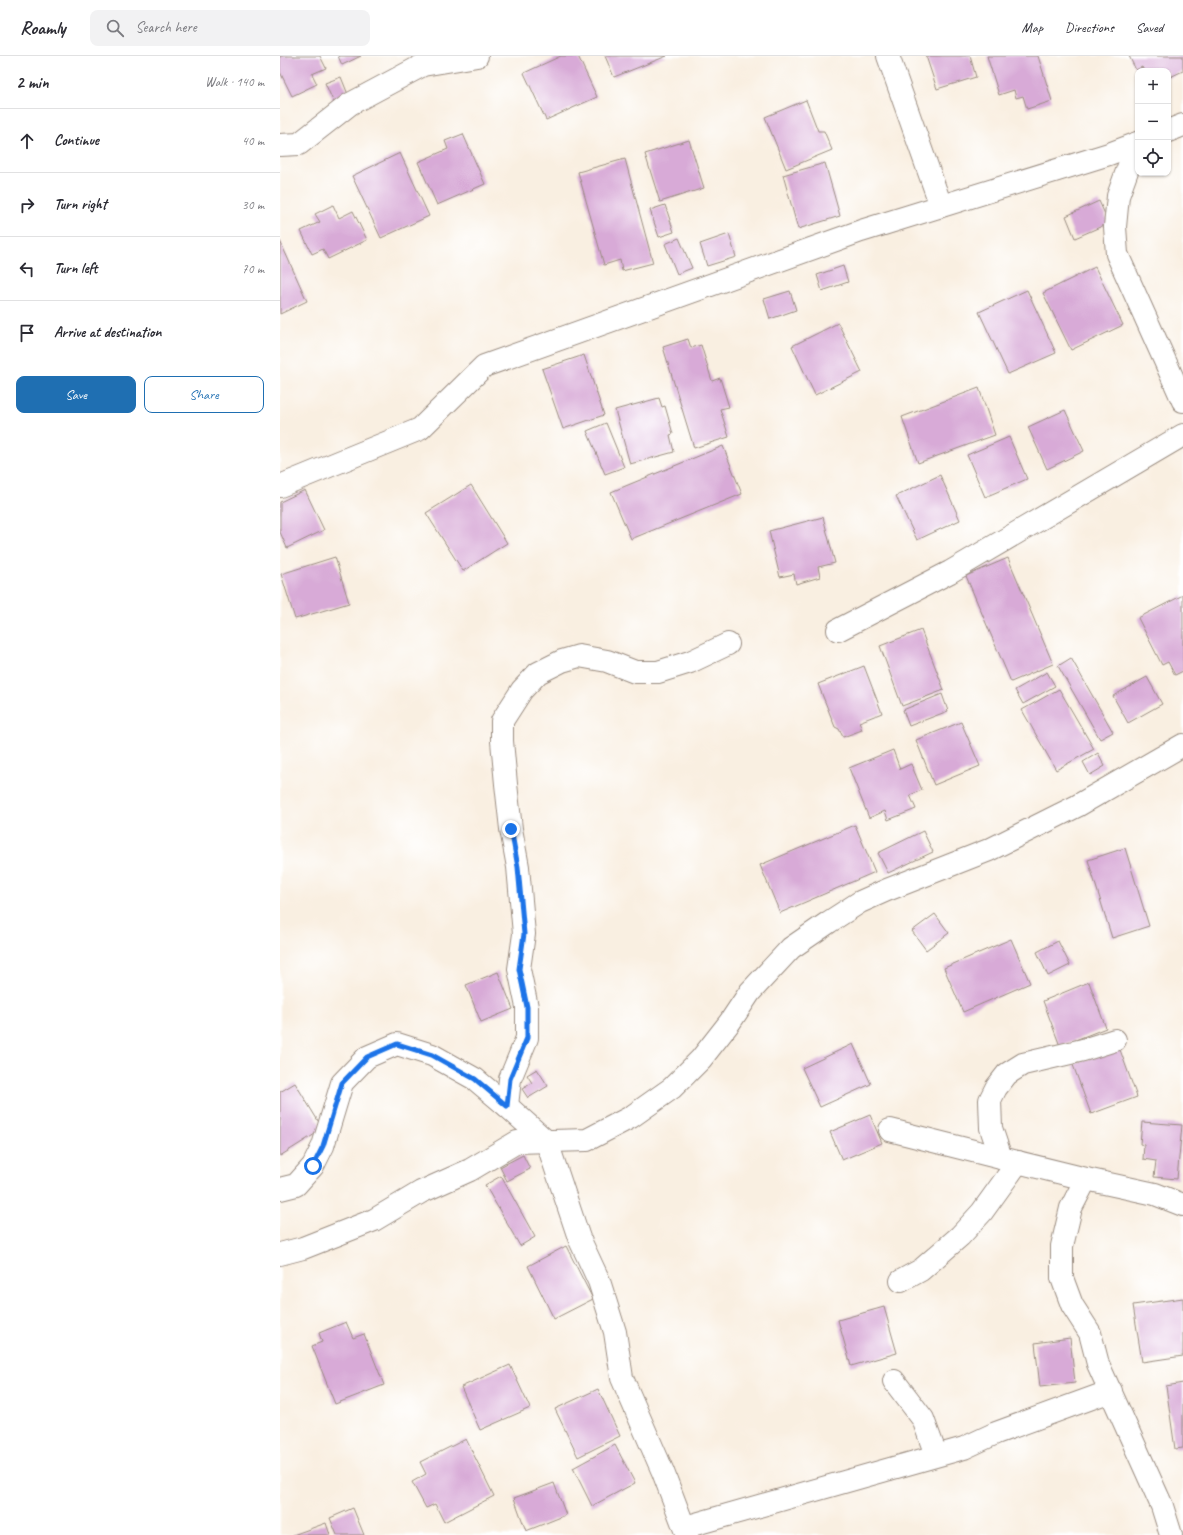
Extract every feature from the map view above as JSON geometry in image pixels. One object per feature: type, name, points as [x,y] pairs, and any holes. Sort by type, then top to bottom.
[{"type":"street","points":[[280,145],[299,144],[350,104],[423,65],[477,56]]},
{"type":"street","points":[[888,56],[941,206]]},
{"type":"street","points":[[1171,130],[1183,125]]},
{"type":"street","points":[[280,486],[420,429],[484,366],[861,231],[1109,154],[1135,144]]},
{"type":"street","points":[[1135,151],[1118,196],[1115,227],[1117,254],[1183,401]]},
{"type":"street","points":[[838,630],[950,572],[1183,435]]},
{"type":"street","points":[[507,1106],[510,1079],[527,1038],[527,1007],[519,969],[524,934],[518,867],[511,829],[506,784],[502,741],[502,720],[522,690],[538,673],[562,661],[579,656],[607,661],[635,672],[658,672],[690,662],[728,644]]},
{"type":"street","points":[[280,1254],[303,1248],[374,1220],[421,1192],[470,1170],[517,1142],[587,1140],[631,1117],[672,1088],[701,1059],[730,1022],[750,992],[791,948],[854,906],[887,890],[989,850],[1077,806],[1183,746]]},
{"type":"street","points":[[1010,1160],[991,1128],[990,1100],[996,1088],[1008,1074],[1023,1064],[1083,1050],[1115,1040]]},
{"type":"street","points":[[280,1189],[296,1185],[313,1166],[323,1146],[342,1083],[367,1057],[397,1044],[432,1055],[475,1079],[547,1142],[579,1238],[599,1281],[615,1332],[622,1378],[686,1531],[936,1455],[964,1448],[996,1433],[1111,1391]]},
{"type":"street","points":[[890,1130],[1086,1179],[1155,1194],[1183,1205]]},
{"type":"street","points":[[901,1281],[921,1270],[960,1236],[982,1212],[1010,1160]]},
{"type":"street","points":[[1086,1179],[1071,1208],[1062,1246],[1062,1278],[1072,1305],[1090,1333],[1098,1364],[1162,1506],[1171,1535]]},
{"type":"street","points":[[894,1381],[923,1419],[936,1455]]},
{"type":"building","points":[[280,56],[320,56],[326,68],[312,74],[317,84],[292,96],[280,72]]},
{"type":"building","points":[[338,56],[361,56],[342,65]]},
{"type":"building","points":[[561,56],[578,56],[597,97],[546,120],[524,73]]},
{"type":"building","points":[[605,56],[667,56],[614,77]]},
{"type":"building","points":[[926,56],[970,56],[976,77],[937,89]]},
{"type":"building","points":[[987,56],[1038,56],[1052,101],[1027,109],[1023,96],[1016,98],[1014,90],[999,95]]},
{"type":"building","points":[[1129,56],[1183,56],[1183,71],[1171,77],[1171,68],[1135,68]]},
{"type":"building","points":[[341,77],[349,97],[334,103],[325,83]]},
{"type":"building","points":[[806,100],[818,131],[824,131],[832,150],[786,169],[765,117]]},
{"type":"building","points":[[463,134],[485,184],[437,205],[418,162],[448,149],[445,141]]},
{"type":"building","points":[[689,140],[704,188],[660,202],[645,154]]},
{"type":"building","points":[[400,153],[429,216],[381,238],[352,176]]},
{"type":"building","points":[[625,159],[653,263],[622,271],[620,260],[604,265],[578,172]]},
{"type":"building","points":[[825,163],[840,216],[798,229],[783,175]]},
{"type":"building","points":[[1099,201],[1109,223],[1075,238],[1066,216]]},
{"type":"building","points":[[333,205],[339,218],[353,211],[367,240],[328,259],[323,249],[312,254],[301,231],[320,222],[315,214]]},
{"type":"building","points":[[665,205],[674,232],[659,237],[650,210]]},
{"type":"building","points":[[729,234],[736,257],[707,266],[700,244]]},
{"type":"building","points":[[679,238],[692,268],[677,274],[665,244]]},
{"type":"building","points":[[280,241],[307,301],[280,314]]},
{"type":"building","points":[[843,266],[848,282],[822,291],[817,275]]},
{"type":"building","points":[[1095,267],[1123,325],[1071,350],[1043,293]]},
{"type":"building","points":[[1027,290],[1056,353],[1008,374],[979,312]]},
{"type":"building","points":[[790,291],[796,310],[770,319],[764,299]]},
{"type":"building","points":[[838,323],[862,372],[815,395],[792,346]]},
{"type":"building","points":[[688,339],[691,348],[701,345],[712,381],[720,378],[729,407],[720,409],[729,437],[694,448],[663,347]]},
{"type":"building","points":[[584,355],[604,415],[563,429],[542,369]]},
{"type":"building","points":[[979,388],[995,435],[918,463],[902,417]]},
{"type":"building","points":[[659,398],[662,407],[665,406],[673,434],[670,435],[674,452],[630,464],[615,410]]},
{"type":"building","points":[[1065,410],[1084,451],[1047,469],[1028,427]]},
{"type":"building","points":[[606,423],[624,467],[605,474],[587,431]]},
{"type":"building","points":[[1009,437],[1027,479],[985,497],[967,455]]},
{"type":"building","points":[[723,446],[742,494],[631,539],[611,492]]},
{"type":"building","points":[[940,475],[960,520],[917,540],[896,496]]},
{"type":"building","points":[[471,485],[507,543],[463,571],[426,513]]},
{"type":"building","points":[[305,490],[324,530],[287,548],[280,532],[280,502]]},
{"type":"building","points":[[823,517],[835,563],[818,567],[820,577],[796,584],[794,574],[780,577],[769,531]]},
{"type":"building","points":[[335,557],[349,603],[295,619],[281,574]]},
{"type":"building","points":[[1008,558],[1053,664],[1011,682],[966,576]]},
{"type":"building","points":[[1183,595],[1183,671],[1175,675],[1168,662],[1162,665],[1138,618]]},
{"type":"building","points":[[921,630],[944,690],[902,706],[880,646]]},
{"type":"building","points":[[1071,658],[1113,732],[1100,739],[1058,666]]},
{"type":"building","points":[[864,666],[882,713],[859,722],[862,730],[843,737],[839,729],[835,727],[818,684]]},
{"type":"building","points":[[1047,672],[1055,686],[1023,704],[1015,690]]},
{"type":"building","points":[[1147,677],[1162,704],[1128,723],[1113,696]]},
{"type":"building","points":[[1059,689],[1094,749],[1056,770],[1022,710]]},
{"type":"building","points":[[942,694],[948,711],[909,726],[903,710]]},
{"type":"building","points":[[961,722],[980,766],[934,785],[916,740]]},
{"type":"building","points":[[893,750],[900,769],[911,764],[922,790],[910,795],[916,809],[888,820],[885,811],[869,818],[849,768]]},
{"type":"building","points":[[1098,753],[1105,766],[1090,775],[1083,762]]},
{"type":"building","points":[[855,825],[875,872],[780,913],[760,865]]},
{"type":"building","points":[[923,831],[933,852],[888,873],[878,853]]},
{"type":"building","points":[[1125,848],[1149,926],[1112,938],[1088,860]]},
{"type":"building","points":[[935,914],[949,933],[926,950],[912,931]]},
{"type":"building","points":[[1011,939],[1030,983],[963,1012],[944,968]]},
{"type":"building","points":[[1058,941],[1070,965],[1048,976],[1037,952]]},
{"type":"building","points":[[498,972],[513,1009],[481,1022],[466,985]]},
{"type":"building","points":[[1089,982],[1106,1028],[1060,1046],[1043,1001]]},
{"type":"building","points":[[853,1044],[871,1084],[820,1107],[802,1068]]},
{"type":"building","points":[[1119,1047],[1137,1097],[1091,1114],[1073,1065]]},
{"type":"building","points":[[537,1069],[548,1086],[528,1098],[522,1089],[532,1083],[527,1075]]},
{"type":"building","points":[[295,1083],[323,1129],[280,1156],[280,1092]]},
{"type":"building","points":[[870,1115],[882,1143],[842,1160],[830,1132]]},
{"type":"building","points":[[1142,1122],[1182,1125],[1177,1179],[1154,1177],[1156,1161],[1143,1159],[1144,1145],[1140,1144]]},
{"type":"building","points":[[523,1155],[530,1169],[507,1181],[500,1167]]},
{"type":"building","points":[[501,1176],[535,1237],[520,1246],[485,1185]]},
{"type":"building","points":[[566,1246],[593,1299],[554,1319],[528,1266]]},
{"type":"building","points":[[1183,1298],[1183,1356],[1142,1362],[1133,1305]]},
{"type":"building","points":[[884,1307],[897,1353],[851,1366],[838,1320]]},
{"type":"building","points":[[346,1322],[353,1338],[364,1334],[384,1385],[335,1404],[312,1346],[322,1342],[319,1333]]},
{"type":"building","points":[[1070,1338],[1075,1383],[1040,1387],[1035,1343]]},
{"type":"building","points":[[510,1365],[530,1408],[480,1430],[461,1387]]},
{"type":"building","points":[[1183,1383],[1183,1448],[1175,1449],[1166,1386]]},
{"type":"building","points":[[598,1389],[620,1436],[578,1457],[555,1409]]},
{"type":"building","points":[[466,1439],[494,1496],[444,1522],[435,1504],[426,1508],[412,1482],[426,1474],[420,1462]]},
{"type":"building","points":[[615,1445],[635,1483],[592,1506],[573,1468]]},
{"type":"building","points":[[554,1483],[566,1515],[526,1531],[514,1498]]},
{"type":"building","points":[[353,1508],[364,1535],[337,1535],[330,1518]]},
{"type":"building","points":[[326,1523],[330,1535],[293,1535]]},
{"type":"route","points":[[313,1166],[323,1146],[337,1104],[342,1083],[367,1057],[397,1044],[432,1055],[475,1079],[507,1106],[510,1079],[527,1038],[527,1007],[519,969],[524,934],[518,867],[511,829]]}]
